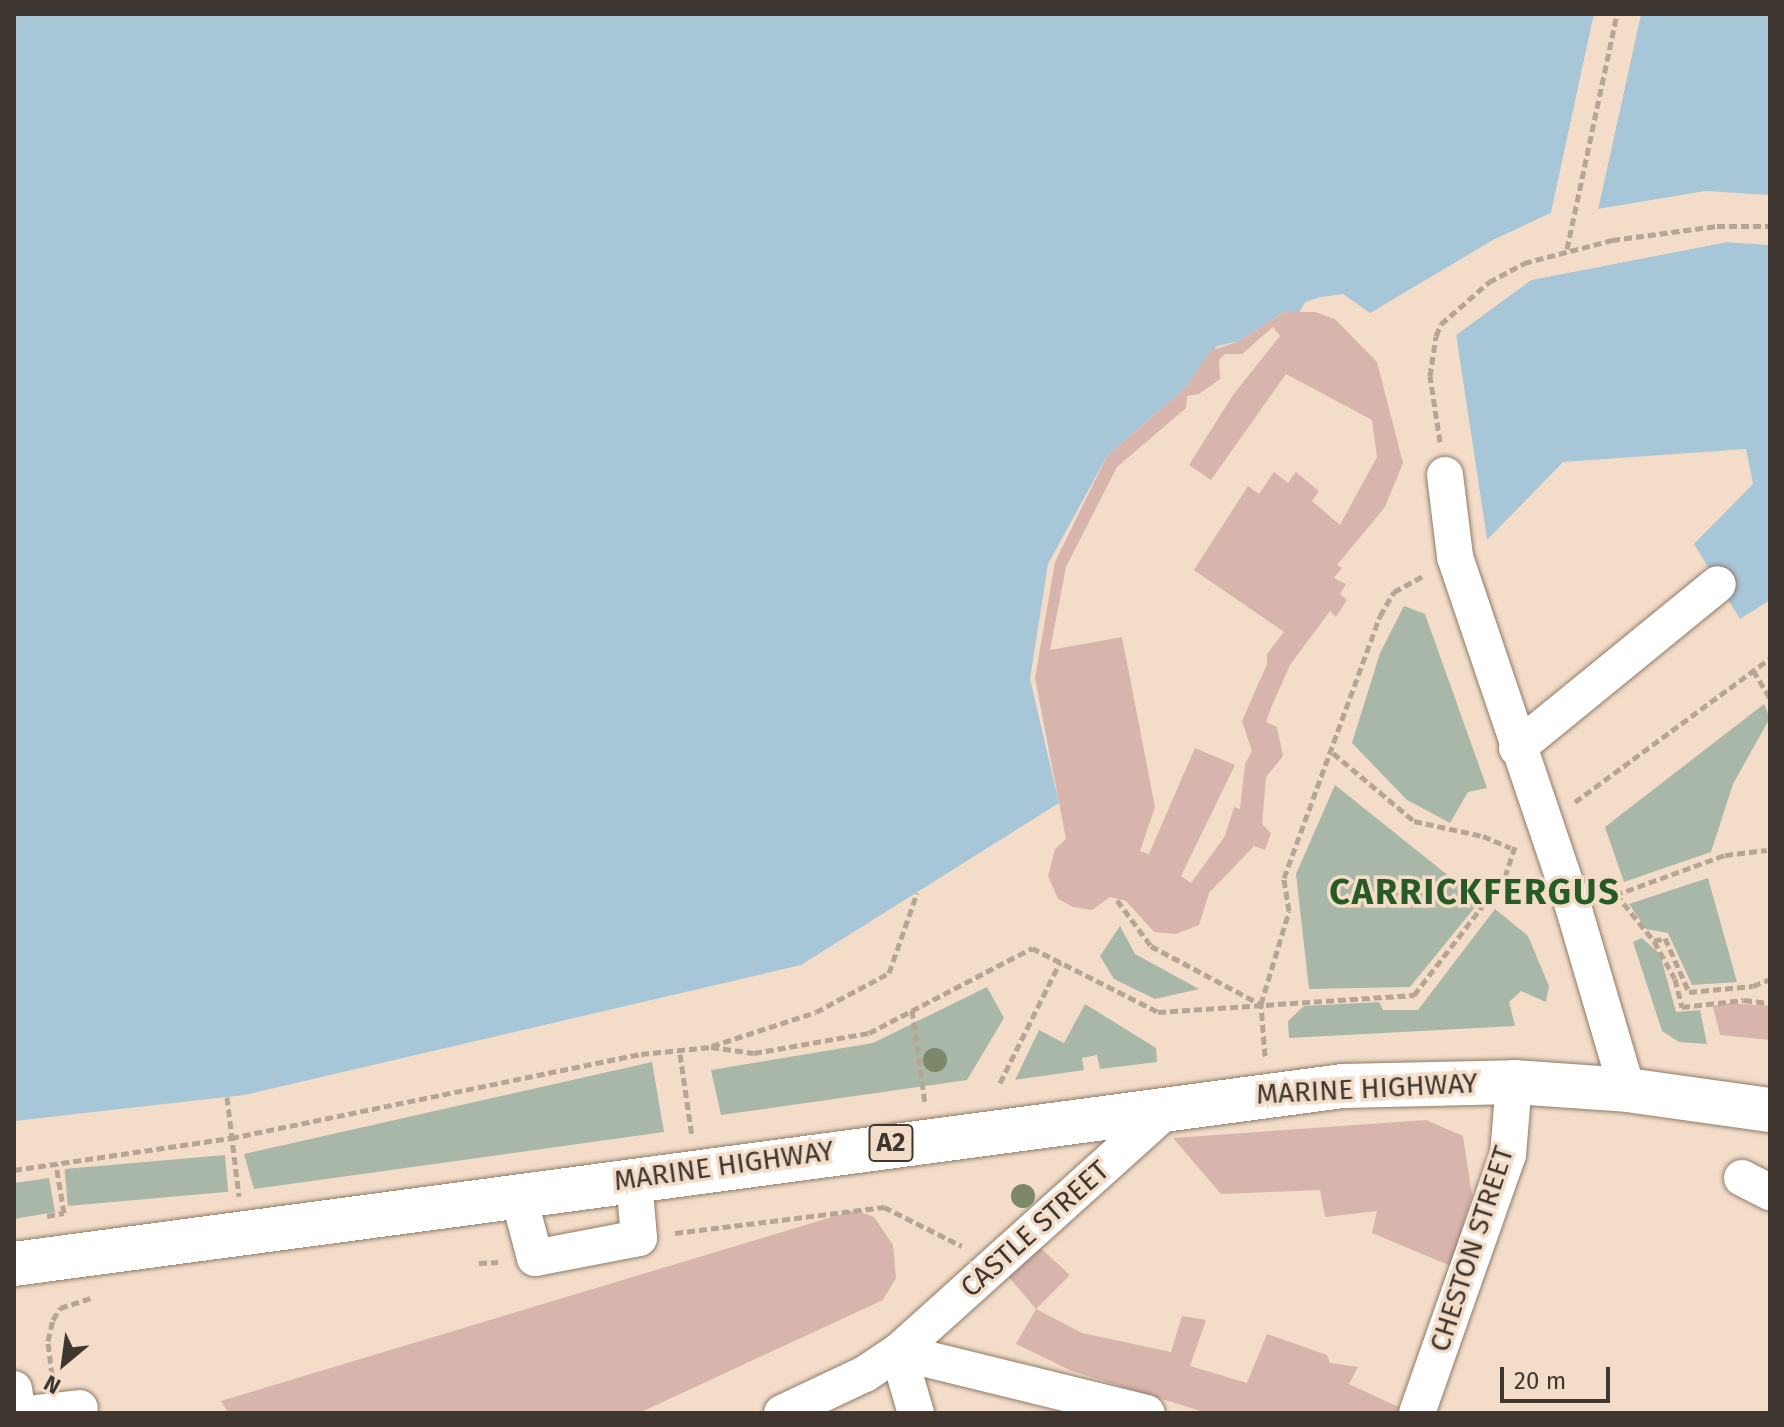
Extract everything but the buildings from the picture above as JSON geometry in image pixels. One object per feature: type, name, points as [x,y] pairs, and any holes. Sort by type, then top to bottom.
[{"type":"main road","name":"MARINE HIGHWAY","points":[[14,1264],[930,1137],[1343,1086],[1514,1082],[1627,1090],[1770,1110]]},
{"type":"street","points":[[1445,475],[1455,557],[1517,748],[1573,906],[1627,1090]]},
{"type":"street","points":[[1517,748],[1718,584]]},
{"type":"street","name":"CHESTON STREET","points":[[1417,1413],[1508,1155],[1514,1082]]},
{"type":"street","name":"CASTLE STREET","points":[[782,1413],[865,1374],[898,1352],[1171,1106]]},
{"type":"street","points":[[518,1194],[535,1258],[639,1238],[634,1179]]},
{"type":"street","points":[[898,1352],[1093,1404],[1147,1413]]},
{"type":"street","points":[[898,1352],[916,1413]]},
{"type":"street","points":[[14,1389],[18,1413]]},
{"type":"street","points":[[37,1413],[80,1408]]},
{"type":"path","points":[[1567,249],[1617,14]]},
{"type":"path","points":[[1445,475],[1430,376],[1441,324],[1489,282],[1524,263],[1567,249],[1717,226],[1770,226]]},
{"type":"path","points":[[1268,1094],[1261,1004],[1289,911],[1284,878],[1333,753],[1380,616],[1394,592],[1455,557]]},
{"type":"path","points":[[711,1047],[754,1053],[869,1033],[1032,948],[1158,1012],[1414,995],[1505,877],[1511,848],[1770,658]]},
{"type":"path","points":[[1753,670],[1770,698]]},
{"type":"path","points":[[1333,753],[1414,821],[1483,836],[1511,848]]},
{"type":"path","points":[[1573,906],[1725,855],[1767,850]]},
{"type":"path","points":[[14,1170],[231,1138],[641,1054],[680,1054],[711,1047],[816,1012],[889,973],[917,893]]},
{"type":"path","points":[[1616,894],[1654,941],[1675,979],[1682,1007],[1744,1000],[1770,1003]]},
{"type":"path","points":[[1117,900],[1151,946],[1261,1004]]},
{"type":"path","points":[[1654,941],[1665,938],[1689,992],[1753,986],[1770,979]]},
{"type":"path","points":[[1000,1083],[1060,962]]},
{"type":"path","points":[[912,1010],[930,1137]]},
{"type":"path","points":[[680,1054],[698,1170]]},
{"type":"path","points":[[227,1097],[244,1232]]},
{"type":"path","points":[[56,1164],[64,1213]]},
{"type":"path","points":[[639,1238],[884,1207],[980,1256],[990,1269]]},
{"type":"path","points":[[498,1247],[499,1262]]},
{"type":"path","points":[[52,1379],[48,1341],[53,1320],[60,1308],[101,1296]]},
{"type":"green space","points":[[1404,606],[1425,614],[1487,788],[1468,792],[1450,823],[1407,800],[1352,743],[1380,653]]},
{"type":"green space","points":[[1764,704],[1770,718],[1733,784],[1711,852],[1624,882],[1605,827]]},
{"type":"green space","points":[[1335,785],[1480,901],[1410,987],[1309,989],[1296,874]]},
{"type":"green space","points":[[1708,878],[1737,982],[1692,985],[1668,933],[1646,929],[1629,904]]},
{"type":"green space","points":[[1495,909],[1528,936],[1549,986],[1546,1002],[1521,991],[1509,1002],[1515,1026],[1289,1038],[1288,1021],[1304,1006],[1379,1002],[1383,1010],[1418,1010]]},
{"type":"green space","points":[[1120,926],[1135,954],[1199,989],[1155,999],[1114,979],[1100,956]]},
{"type":"green space","points":[[1642,938],[1660,954],[1676,1012],[1700,1010],[1707,1044],[1679,1042],[1662,1031],[1633,942]]},
{"type":"green space","points":[[987,987],[1004,1018],[967,1080],[721,1115],[711,1070],[873,1043]]},
{"type":"green space","points":[[1085,1004],[1156,1048],[1157,1062],[1100,1069],[1097,1055],[1082,1058],[1084,1070],[1015,1080],[1039,1030],[1064,1043]]},
{"type":"green space","points":[[652,1062],[664,1132],[254,1189],[244,1154]]},
{"type":"green space","points":[[225,1155],[228,1192],[68,1206],[65,1169]]},
{"type":"green space","points":[[49,1178],[55,1212],[14,1219],[14,1183]]},
{"type":"water","points":[[14,14],[1594,14],[1551,213],[1493,240],[1370,313],[1343,294],[1321,297],[1305,302],[1297,316],[1284,312],[1239,341],[1217,346],[1186,387],[1107,456],[1048,564],[1030,679],[1059,803],[801,965],[244,1095],[14,1121]]},
{"type":"water","points":[[1641,14],[1770,14],[1770,195],[1706,191],[1598,209]]},
{"type":"water","points":[[1727,242],[1770,245],[1770,600],[1740,619],[1694,544],[1753,484],[1746,449],[1563,462],[1487,540],[1456,335],[1531,280]]},
{"type":"pier","points":[[1594,14],[1555,216],[1371,317],[1493,240],[1551,213]]},
{"type":"pier","points":[[1636,14],[1641,14],[1598,209],[1706,191],[1770,199],[1706,195],[1595,212]]},
{"type":"pier","points":[[1727,238],[1770,245],[1727,242],[1531,280],[1456,335],[1487,540],[1483,541],[1453,332],[1530,276]]},
{"type":"district","name":"CARRICKFERGUS","points":[[1475,893]]}]
